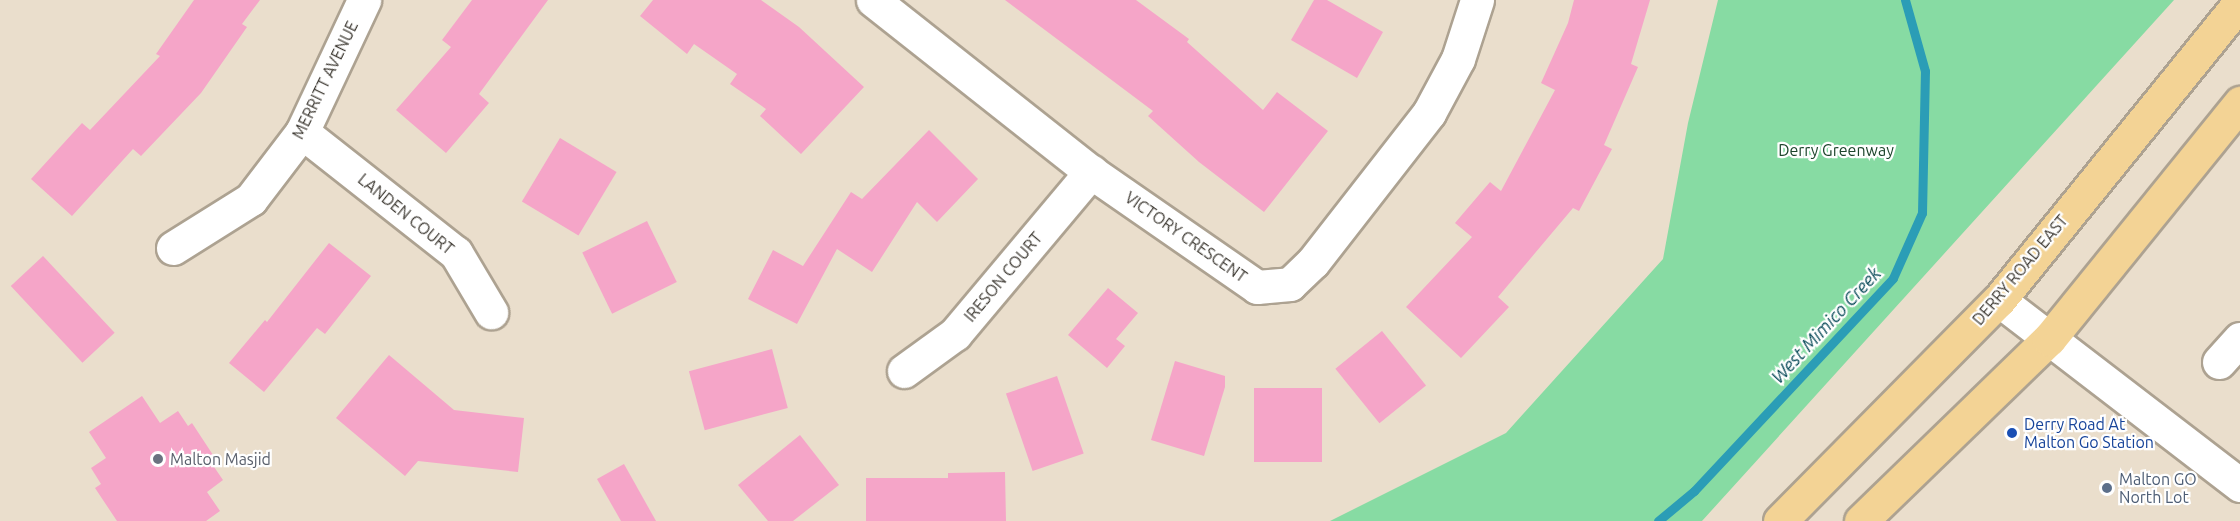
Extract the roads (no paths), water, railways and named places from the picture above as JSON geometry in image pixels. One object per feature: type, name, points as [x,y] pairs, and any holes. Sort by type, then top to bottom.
[{"type":"main road","name":"DERRY ROAD EAST","points":[[1780,521],[1999,300],[2240,2]]},
{"type":"main road","points":[[1861,521],[2049,339],[2240,103]]},
{"type":"street","name":"MERRITT AVENUE","points":[[173,248],[251,199],[302,132],[364,0]]},
{"type":"street","name":"VICTORY CRESCENT","points":[[873,0],[1091,172],[1257,286],[1290,285],[1313,262],[1429,113],[1458,59],[1477,0]]},
{"type":"street","name":"LANDEN COURT","points":[[302,132],[456,253],[491,312]]},
{"type":"street","name":"IRESON COURT","points":[[904,371],[955,334],[1091,172]]},
{"type":"street","points":[[1999,300],[2240,485]]},
{"type":"waterway","name":"West Mimico Creek","points":[[1658,521],[1694,491],[1893,278],[1922,213],[1925,71],[1905,0]]},
{"type":"place","name":"Derry Road At Malton Go Station","points":[[2012,433]]},
{"type":"place","name":"Malton Masjid","points":[[158,459]]},
{"type":"place","name":"Malton GO North Lot","points":[[2107,488]]},
{"type":"park label","name":"Derry Greenway","points":[[1836,150]]}]
